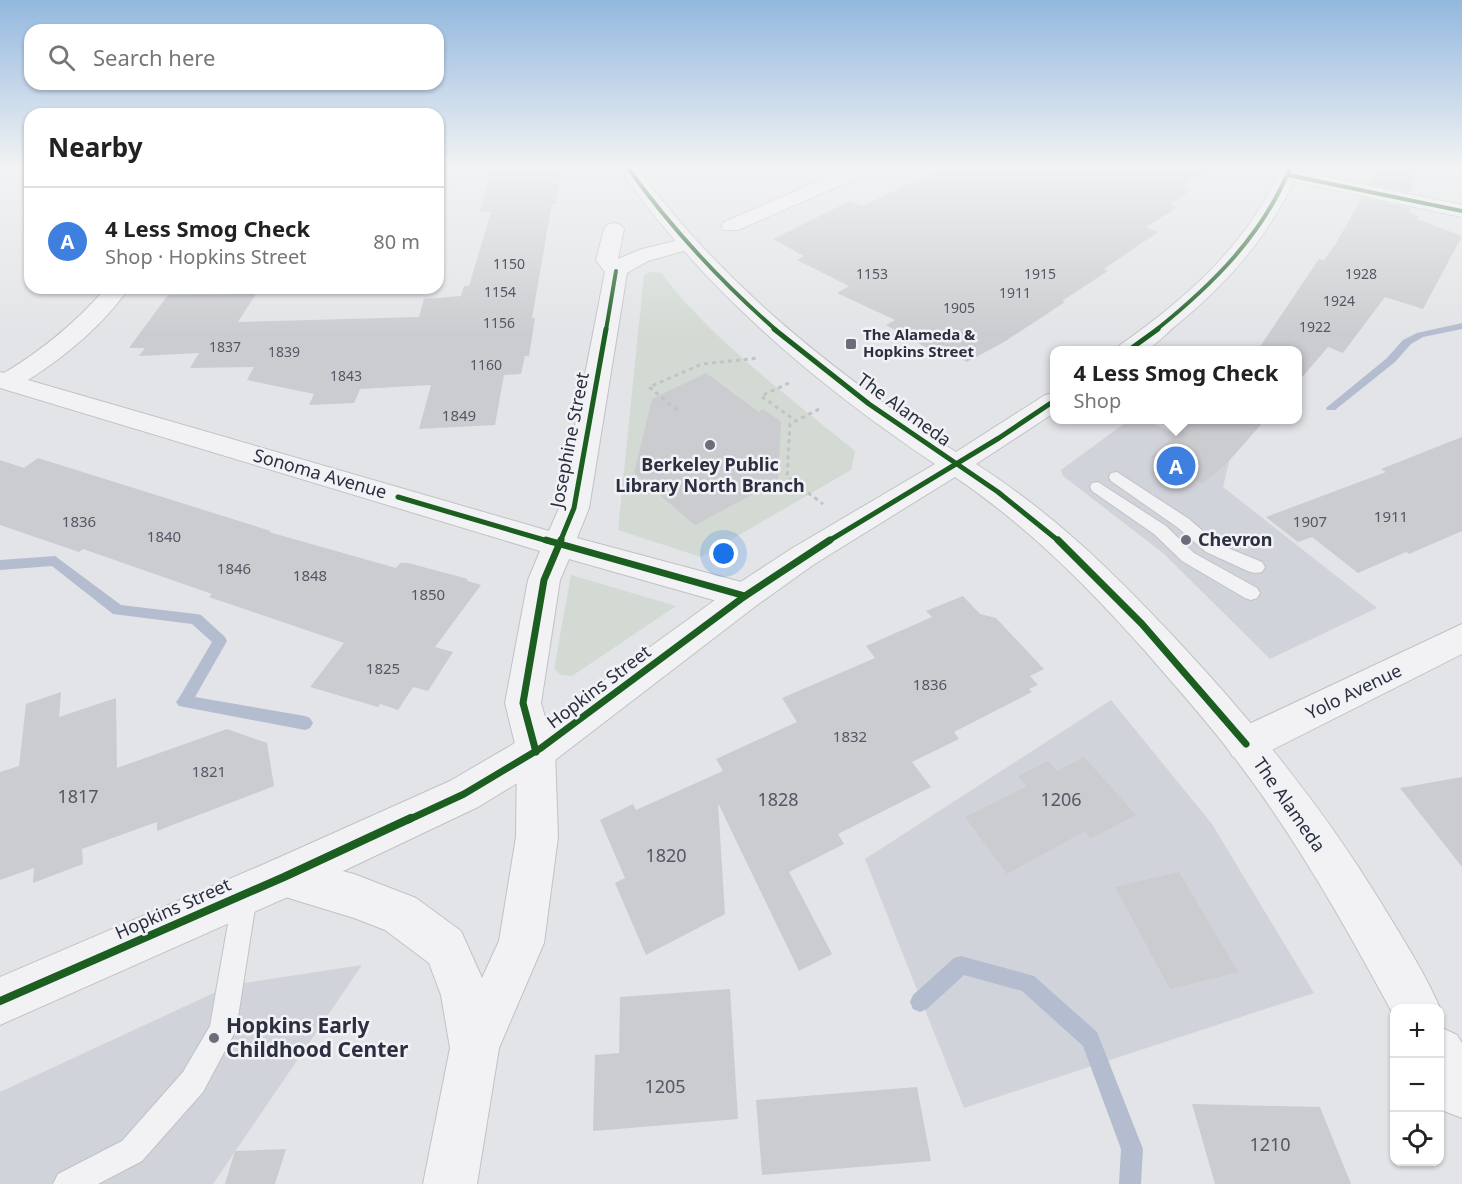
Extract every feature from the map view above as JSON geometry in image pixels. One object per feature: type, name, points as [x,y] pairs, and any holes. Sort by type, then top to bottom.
[{"type":"street","name":"The Alameda","points":[[670,223],[687,244],[753,309],[857,396],[1026,513],[1093,572],[1246,744],[1307,827],[1374,932],[1414,1004]]},
{"type":"street","points":[[731,226],[737,223]]},
{"type":"street","points":[[1135,346],[1192,300],[1227,266],[1261,223]]},
{"type":"street","name":"Josephine Street","points":[[450,1184],[475,1048],[521,943],[537,837],[536,752],[523,703],[544,580],[574,508],[616,271],[607,260],[614,229]]},
{"type":"street","points":[[616,271],[625,262],[637,257],[687,244]]},
{"type":"street","points":[[4,381],[48,357],[81,330],[113,294]]},
{"type":"street","name":"Sonoma Avenue","points":[[4,381],[559,545],[745,596]]},
{"type":"street","name":"Hopkins Street","points":[[0,1001],[265,886],[464,794],[536,752],[745,596],[802,557],[955,465],[1050,404]]},
{"type":"street","name":"Yolo Avenue","points":[[1246,744],[1462,638]]},
{"type":"street","name":"Josephine Street","points":[[265,886],[354,896],[400,914],[445,947],[465,995],[475,1048]]},
{"type":"street","points":[[1443,1058],[1462,1093]]},
{"type":"lane","points":[[1117,477],[1184,523],[1212,548],[1256,567]]},
{"type":"lane","points":[[1098,487],[1160,530],[1188,557],[1251,593]]},
{"type":"lane","points":[[68,1184],[132,1151],[193,1082],[223,1030],[265,886]]},
{"type":"path","points":[[677,410],[649,387],[702,364],[804,352]]},
{"type":"path","points":[[761,396],[796,421]]},
{"type":"path","points":[[799,485],[787,477],[790,424],[806,416]]},
{"type":"shaded area","points":[[650,272],[661,273],[704,322],[728,345],[855,451],[851,470],[701,557],[618,530],[644,275]]},
{"type":"shaded area","points":[[1124,424],[1155,424],[1229,462],[1223,487],[1377,608],[1270,659],[1163,553],[1063,476],[1061,470]]},
{"type":"shaded area","points":[[571,575],[676,606],[572,676],[561,675],[554,669]]},
{"type":"shaded area","points":[[1111,700],[1212,824],[1314,993],[964,1108],[865,859]]},
{"type":"shaded area","name":"Hopkins Early Childhood Center","points":[[362,965],[213,1184],[0,1184],[0,1092],[231,985]]},
{"type":"building","points":[[488,223],[549,223],[532,318],[535,318],[529,356],[525,356],[521,374],[504,375],[495,425],[419,429],[431,385],[360,389],[354,403],[309,405],[314,394],[247,380],[254,367],[190,368],[199,353],[139,356],[145,348],[129,348],[168,295],[256,294],[238,322],[419,317],[424,299],[461,296],[464,286],[469,286]]},
{"type":"building","points":[[805,223],[1152,223],[1146,227],[1158,232],[1104,269],[1108,271],[1062,301],[1065,302],[1004,342],[967,362],[952,354],[945,358],[886,325],[895,320],[837,293],[849,286],[797,260],[804,256],[773,239]]},
{"type":"building","points":[[1347,223],[1428,223],[1462,236],[1423,309],[1385,297],[1343,353],[1328,347],[1302,377],[1302,346],[1260,346],[1319,259],[1324,260]]},
{"type":"building","name":"Berkeley Public Library North Branch","points":[[706,373],[759,412],[763,409],[781,422],[778,481],[695,525],[634,473],[652,399]]},
{"type":"building","points":[[1188,424],[1261,424],[1228,462],[1202,484],[1151,457]]},
{"type":"building","points":[[1462,437],[1462,531],[1409,554],[1406,552],[1358,573],[1312,537],[1298,542],[1266,517],[1386,472],[1381,469]]},
{"type":"building","points":[[38,458],[271,531],[269,532],[396,568],[400,563],[408,563],[468,579],[467,581],[481,585],[435,647],[453,652],[428,691],[413,687],[398,710],[380,704],[378,707],[310,687],[344,643],[209,597],[212,594],[83,549],[79,552],[0,525],[0,460],[24,468]]},
{"type":"building","points":[[963,596],[980,614],[996,618],[1044,669],[1030,676],[1038,685],[1029,689],[1032,692],[954,732],[959,739],[912,762],[931,787],[838,834],[844,844],[789,872],[832,954],[799,971],[718,803],[725,914],[646,955],[615,883],[625,878],[600,820],[633,804],[636,810],[723,771],[716,759],[797,722],[782,698],[875,658],[866,646],[932,617],[926,611]]},
{"type":"building","points":[[61,692],[59,717],[116,698],[117,768],[227,729],[267,743],[274,786],[157,831],[157,822],[82,849],[83,864],[33,883],[34,868],[0,880],[0,772],[19,766],[26,704]]},
{"type":"building","points":[[1084,757],[1136,815],[1090,839],[1085,831],[1007,874],[965,817],[1027,786],[1018,776],[1048,761],[1057,771]]},
{"type":"building","points":[[1462,777],[1462,867],[1400,788]]},
{"type":"building","points":[[1179,872],[1238,972],[1170,989],[1115,887]]},
{"type":"building","points":[[730,989],[738,1119],[593,1131],[595,1055],[619,1053],[620,997]]},
{"type":"building","points":[[917,1087],[931,1161],[762,1175],[756,1100]]},
{"type":"building","points":[[1192,1104],[1320,1107],[1351,1184],[1215,1184]]},
{"type":"building","points":[[286,1149],[275,1184],[225,1184],[235,1151]]},
{"type":"waterway","points":[[1331,408],[1391,360],[1407,342],[1420,335],[1462,326]]},
{"type":"waterway","points":[[0,565],[55,561],[118,610],[196,619],[220,641],[184,702],[305,723]]},
{"type":"waterway","points":[[920,1002],[961,965],[1027,983],[1090,1039],[1132,1149],[1130,1184]]},
{"type":"cycle path","points":[[669,223],[719,278],[792,344],[907,432],[1013,503],[1087,567],[1142,624],[1246,744]]},
{"type":"cycle path","points":[[1134,346],[1200,293],[1245,245],[1261,223]]},
{"type":"cycle path","points":[[536,752],[523,703],[544,580],[574,508],[616,271]]},
{"type":"cycle path","points":[[0,1001],[284,877],[464,794],[541,748],[745,596],[802,557],[999,438],[1050,404]]},
{"type":"cycle path","points":[[398,497],[671,577],[745,596]]},
{"type":"place","name":"The Alameda & Hopkins Street","points":[[851,344]]},
{"type":"place","name":"Berkeley Public Library North Branch","points":[[710,445]]},
{"type":"place","name":"4 Less Smog Check","points":[[1176,466]]},
{"type":"place","name":"Chevron","points":[[1186,540]]},
{"type":"place","name":"Hopkins Early Childhood Center","points":[[214,1038]]}]
